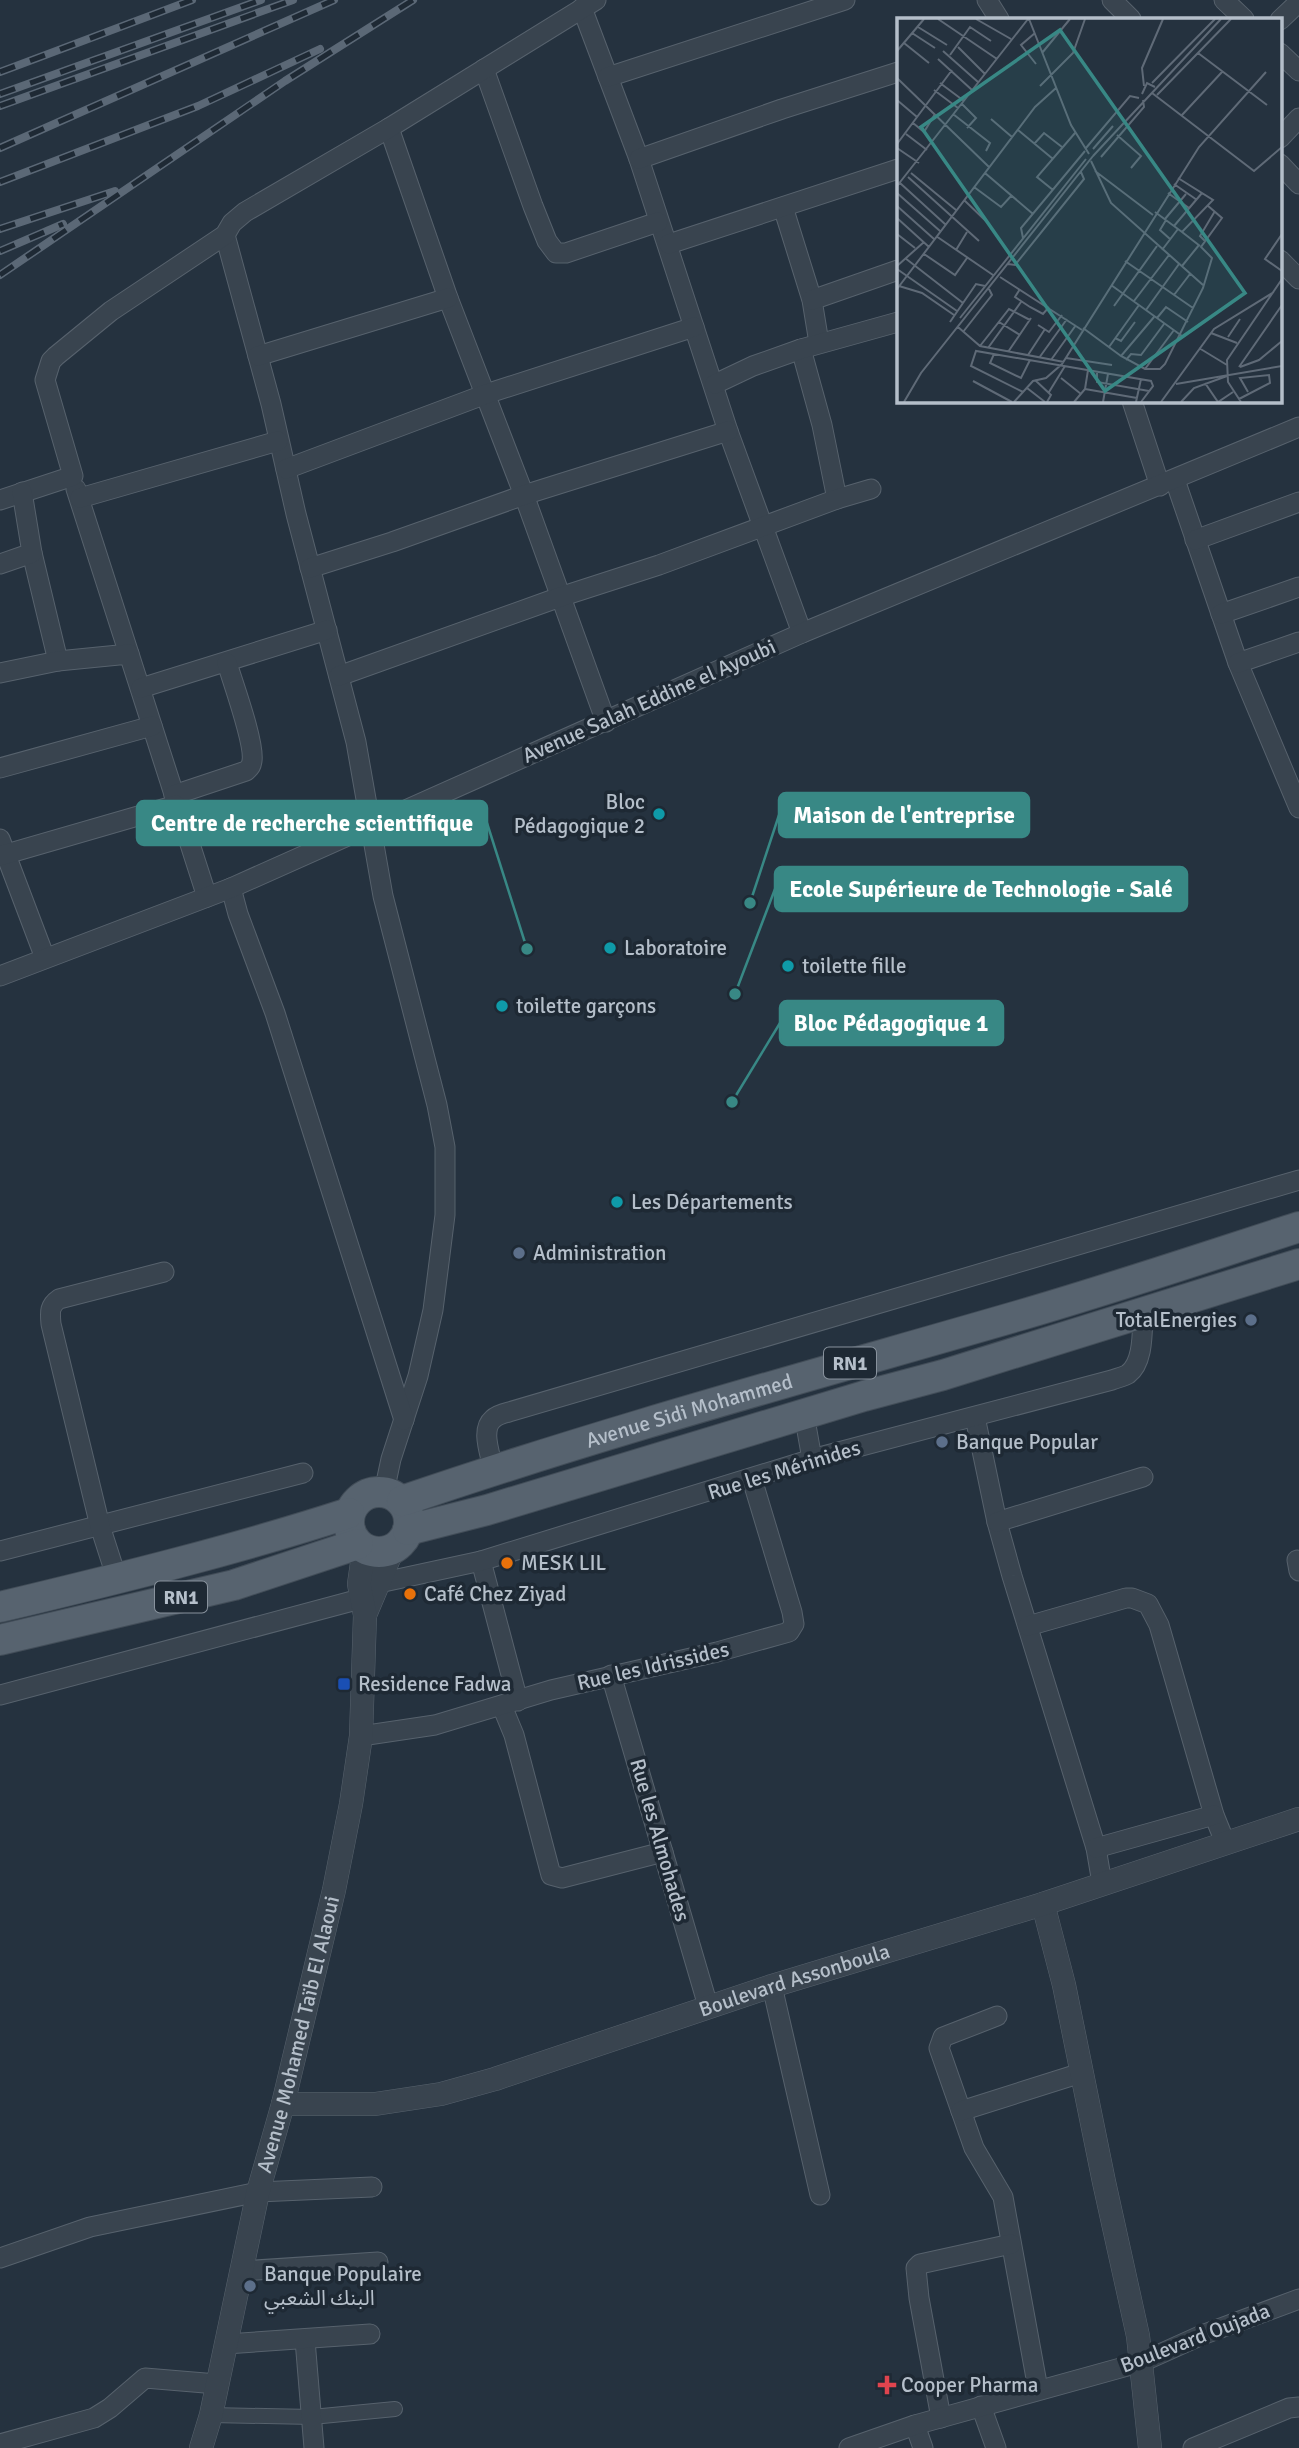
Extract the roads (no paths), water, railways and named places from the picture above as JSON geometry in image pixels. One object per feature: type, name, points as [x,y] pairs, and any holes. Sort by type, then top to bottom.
[{"type":"main road","name":"Avenue Sidi Mohammed","points":[[393,1496],[1021,1315],[1287,1231]]},
{"type":"main road","points":[[1287,1231],[1293,1266]]},
{"type":"main road","points":[[1192,1262],[1205,1294]]},
{"type":"main road","name":"Avenue Sidi Mohammed","points":[[0,1640],[234,1585],[381,1543],[804,1414],[943,1376],[1293,1266]]},
{"type":"main road","name":"RN1","points":[[0,1607],[117,1579],[275,1536],[349,1513],[354,1503],[372,1492],[393,1496]]},
{"type":"main road","points":[[349,1513],[351,1533],[381,1543],[409,1515],[393,1496]]},
{"type":"street","points":[[608,77],[845,0]]},
{"type":"street","points":[[987,0],[998,18]]},
{"type":"street","points":[[1112,0],[1131,18]]},
{"type":"street","points":[[1224,0],[1243,18]]},
{"type":"street","points":[[1282,18],[1299,2]]},
{"type":"street","points":[[206,897],[47,391],[45,380],[51,361],[111,311],[225,234],[232,223],[245,212],[389,128],[589,4],[608,77],[639,159],[658,222],[669,244],[728,431],[802,634]]},
{"type":"street","points":[[1282,55],[1299,71]]},
{"type":"street","points":[[484,69],[533,206],[547,241],[556,253],[566,253],[658,222]]},
{"type":"street","points":[[639,159],[782,108],[897,72]]},
{"type":"street","points":[[1282,136],[1299,118]]},
{"type":"street","points":[[389,128],[448,298],[524,495],[606,722]]},
{"type":"street","points":[[1282,166],[1299,184]]},
{"type":"street","points":[[669,244],[897,169]]},
{"type":"street","points":[[783,207],[812,300],[810,346],[837,499]]},
{"type":"street","points":[[225,234],[356,742],[383,896],[438,1105],[445,1147],[445,1215],[433,1310],[418,1376],[391,1459],[393,1496]]},
{"type":"street","points":[[1282,262],[1299,279]]},
{"type":"street","points":[[812,300],[897,270]]},
{"type":"street","points":[[258,356],[448,298]]},
{"type":"street","points":[[715,384],[753,366],[810,346],[897,322]]},
{"type":"street","points":[[286,469],[486,394],[694,327]]},
{"type":"street","points":[[1132,402],[1195,540],[1238,663],[1290,763],[1299,808]]},
{"type":"street","name":"Avenue Salah Eddine el Ayoubi","points":[[0,976],[231,888],[802,634],[1299,427]]},
{"type":"street","points":[[310,568],[524,495],[728,431]]},
{"type":"street","points":[[80,498],[278,441]]},
{"type":"street","points":[[0,500],[73,476]]},
{"type":"street","points":[[340,676],[871,489]]},
{"type":"street","points":[[22,492],[32,553],[58,661]]},
{"type":"street","points":[[1195,540],[1299,502]]},
{"type":"street","points":[[0,564],[32,553]]},
{"type":"street","points":[[1221,614],[1299,587]]},
{"type":"street","points":[[141,688],[327,630]]},
{"type":"street","points":[[1238,663],[1299,642]]},
{"type":"street","points":[[0,673],[58,661],[129,654]]},
{"type":"street","points":[[45,958],[2,850],[175,800],[246,771],[251,764],[251,752],[227,663]]},
{"type":"street","points":[[0,768],[152,726]]},
{"type":"street","points":[[231,888],[275,1013],[404,1420]]},
{"type":"street","points":[[493,1469],[488,1428],[494,1418],[509,1412],[1299,1180]]},
{"type":"street","points":[[117,1579],[100,1526],[51,1324],[50,1310],[59,1299],[164,1272]]},
{"type":"street","name":"Rue les Mérinides","points":[[379,1583],[481,1561],[812,1459],[1112,1380],[1129,1373],[1138,1356],[1143,1314]]},
{"type":"street","points":[[804,1414],[812,1459]]},
{"type":"street","points":[[975,1417],[998,1522],[1096,1848],[1102,1883]]},
{"type":"street","points":[[0,1551],[303,1473]]},
{"type":"street","points":[[998,1522],[1143,1477]]},
{"type":"street","name":"Rue les Idrissides","points":[[361,1736],[424,1727],[611,1675],[774,1638],[791,1630],[794,1624],[792,1612],[752,1479]]},
{"type":"street","name":"Avenue Mohamed Taïb El Alaoui","points":[[362,1607],[379,1583],[381,1543]]},
{"type":"street","name":"Avenue Mohamed Taïb El Alaoui","points":[[201,2448],[211,2415],[258,2192],[283,2104],[334,1890],[361,1736],[362,1607],[359,1584],[381,1543]]},
{"type":"street","points":[[481,1561],[517,1747],[551,1875],[562,1878],[663,1852]]},
{"type":"street","points":[[1028,1626],[1126,1598],[1148,1604],[1158,1625],[1214,1815],[1225,1842]]},
{"type":"street","points":[[0,1695],[362,1607]]},
{"type":"street","name":"Rue les Almohades","points":[[611,1675],[708,2007]]},
{"type":"street","points":[[1096,1848],[1214,1815]]},
{"type":"street","name":"Boulevard Assonboula","points":[[283,2104],[375,2104],[441,2094],[772,1986],[1043,1904],[1299,1819]]},
{"type":"street","points":[[1043,1904],[1064,1985],[1142,2362],[1150,2448]]},
{"type":"street","points":[[772,1986],[820,2194]]},
{"type":"street","points":[[997,2016],[943,2037],[939,2048],[974,2148],[1003,2197],[1038,2389]]},
{"type":"street","points":[[961,2111],[1081,2073]]},
{"type":"street","points":[[0,2259],[90,2227],[258,2192],[372,2187]]},
{"type":"street","points":[[941,2418],[916,2268],[920,2264],[1012,2244]]},
{"type":"street","points":[[241,2272],[378,2262]]},
{"type":"street","name":"Boulevard Oujada","points":[[849,2448],[915,2425],[1142,2362],[1202,2335],[1299,2299]]},
{"type":"street","points":[[226,2344],[370,2334]]},
{"type":"street","points":[[305,2340],[314,2448]]},
{"type":"street","points":[[0,2444],[94,2418],[110,2409],[145,2378],[217,2384]]},
{"type":"street","points":[[981,2406],[996,2448]]},
{"type":"street","points":[[1193,2448],[1289,2408],[1299,2407]]},
{"type":"street","points":[[211,2415],[312,2417],[395,2409]]},
{"type":"street","points":[[915,2425],[923,2448]]},
{"type":"railway","points":[[0,72],[192,0]]},
{"type":"railway","points":[[0,94],[261,0]]},
{"type":"railway","points":[[0,106],[293,0]]},
{"type":"railway","points":[[0,148],[334,0]]},
{"type":"railway","points":[[0,275],[285,81],[413,0]]},
{"type":"railway","points":[[0,182],[198,106],[320,49]]},
{"type":"railway","points":[[0,229],[115,191]]},
{"type":"railway","points":[[0,251],[63,224]]},
{"type":"place","name":"Bloc Pédagogique 2","points":[[659,814]]},
{"type":"place","name":"Maison de l'entreprise","points":[[750,903]]},
{"type":"place","name":"Laboratoire","points":[[610,948]]},
{"type":"place","name":"Centre de recherche scientifique","points":[[527,949]]},
{"type":"place","name":"toilette fille","points":[[788,966]]},
{"type":"place","name":"Ecole Supérieure de Technologie - Salé","points":[[735,994]]},
{"type":"place","name":"toilette garçons","points":[[502,1006]]},
{"type":"place","name":"Bloc Pédagogique 1","points":[[732,1102]]},
{"type":"place","name":"Les Départements","points":[[617,1202]]},
{"type":"place","name":"Administration","points":[[519,1253]]},
{"type":"place","name":"TotalEnergies","points":[[1251,1320]]},
{"type":"place","name":"Banque Popular","points":[[942,1442]]},
{"type":"place","name":"MESK LIL","points":[[507,1563]]},
{"type":"place","name":"Café Chez Ziyad","points":[[410,1594]]},
{"type":"place","name":"Residence Fadwa","points":[[344,1684]]},
{"type":"place","name":"Banque Populaire البنك الشعبي","points":[[250,2286]]},
{"type":"place","name":"Cooper Pharma","points":[[887,2385]]}]
